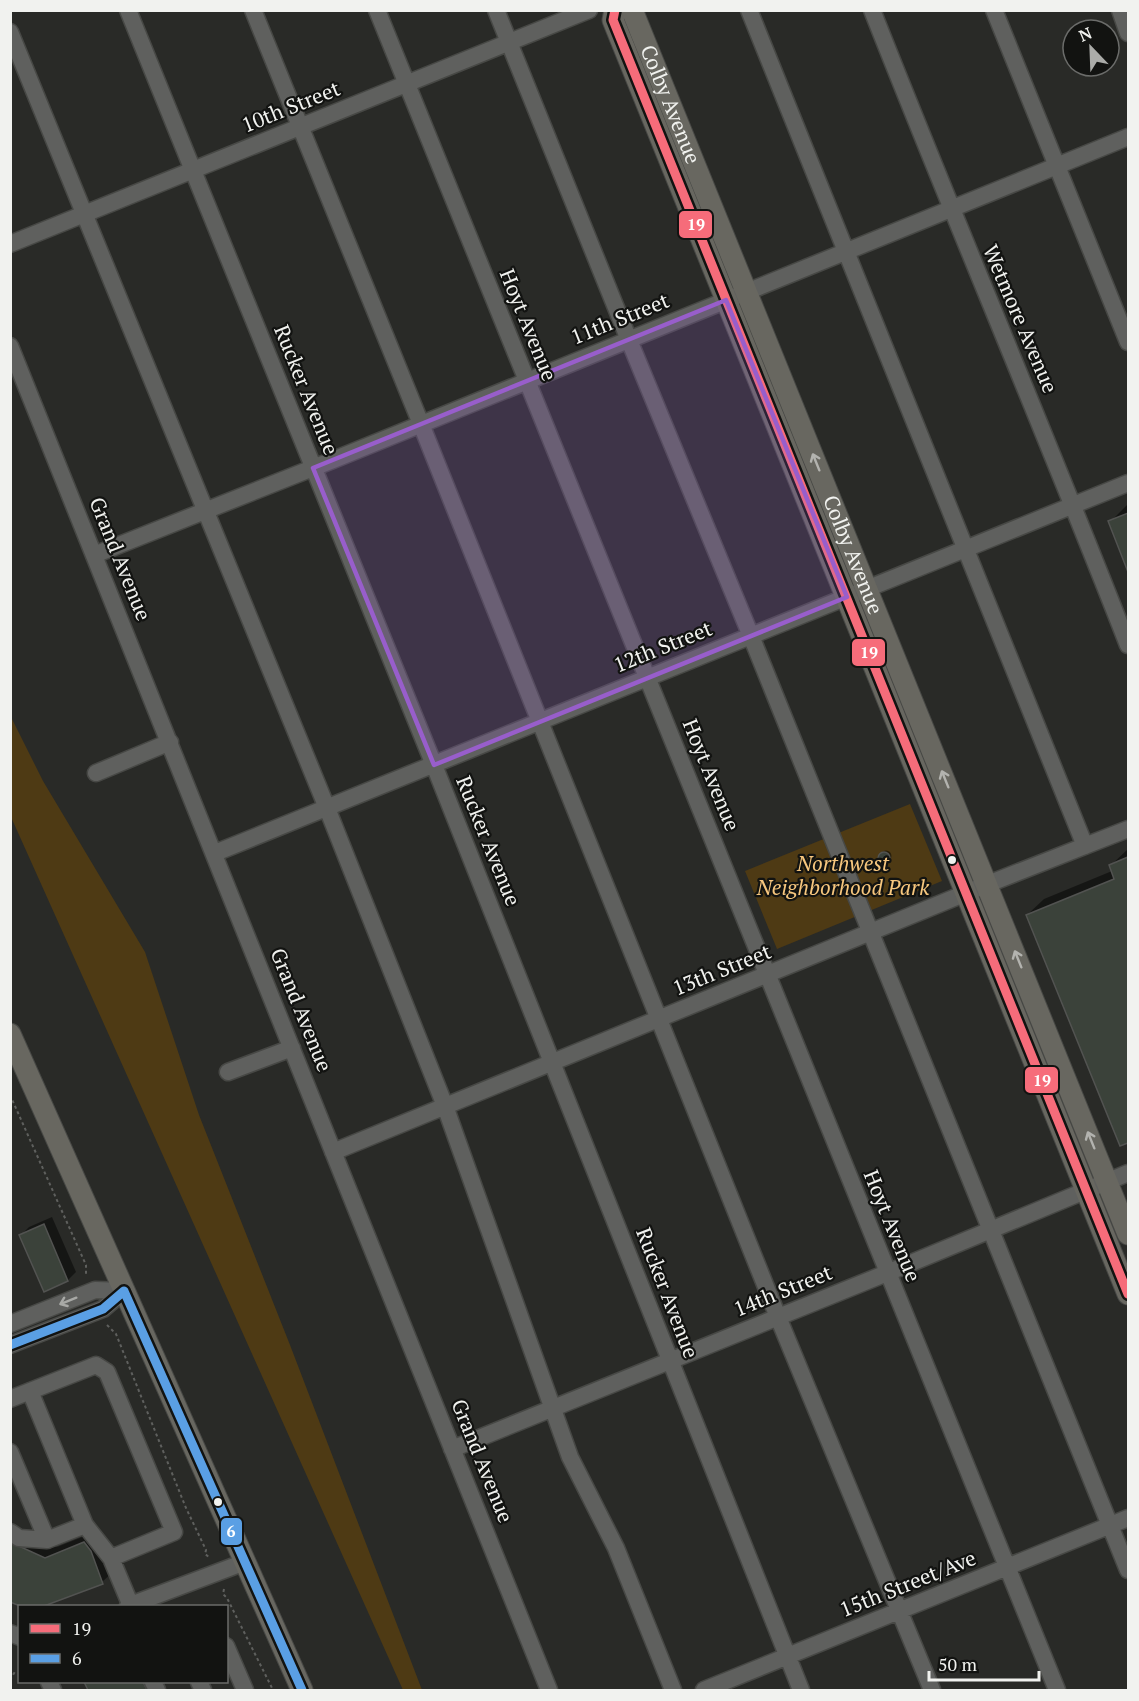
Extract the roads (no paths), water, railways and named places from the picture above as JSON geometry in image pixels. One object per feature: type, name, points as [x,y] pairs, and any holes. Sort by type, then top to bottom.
[{"type":"main road","name":"Colby Avenue","points":[[615,10],[613,20],[1128,1294]]},
{"type":"main road","name":"Colby Avenue","points":[[632,10],[1128,1234]]},
{"type":"main road","points":[[10,1034],[302,1690]]},
{"type":"street","name":"Rucker Avenue","points":[[128,10],[434,765],[801,1690]]},
{"type":"street","points":[[253,10],[778,1317],[932,1690]]},
{"type":"street","name":"Hoyt Avenue","points":[[376,10],[1057,1690]]},
{"type":"street","points":[[496,10],[629,340],[752,636],[1128,1570]]},
{"type":"street","name":"10th Street","points":[[10,244],[589,10]]},
{"type":"street","points":[[748,10],[1085,846]]},
{"type":"street","name":"Wetmore Avenue","points":[[872,10],[950,210],[1074,505],[1128,645]]},
{"type":"street","points":[[994,10],[1128,342]]},
{"type":"street","points":[[1120,10],[1128,33]]},
{"type":"street","points":[[10,32],[327,808],[445,1106],[570,1457],[616,1548],[673,1690]]},
{"type":"street","name":"11th Street","points":[[94,555],[1128,137]]},
{"type":"street","name":"Grand Avenue","points":[[10,346],[549,1690]]},
{"type":"street","name":"12th Street","points":[[215,853],[1128,483]]},
{"type":"street","points":[[96,773],[170,742]]},
{"type":"street","name":"13th Street","points":[[333,1152],[1128,829]]},
{"type":"street","points":[[228,1072],[292,1048]]},
{"type":"street","name":"14th Street","points":[[453,1449],[887,1274],[1128,1173]]},
{"type":"street","points":[[10,1324],[95,1290],[124,1291]]},
{"type":"street","points":[[10,1346],[103,1309],[124,1291]]},
{"type":"street","points":[[10,1399],[96,1365],[107,1372],[174,1532],[111,1558]]},
{"type":"street","points":[[30,1391],[85,1525],[111,1558],[130,1605]]},
{"type":"street","points":[[10,1452],[47,1540]]},
{"type":"street","name":"15th Street/Ave","points":[[704,1690],[1128,1518]]},
{"type":"street","points":[[10,1532],[19,1538],[47,1540],[85,1525]]},
{"type":"street","points":[[133,1605],[244,1562]]},
{"type":"street","points":[[228,1651],[245,1690]]},
{"type":"park label","name":"Northwest Neighborhood Park","points":[[843,876]]}]
